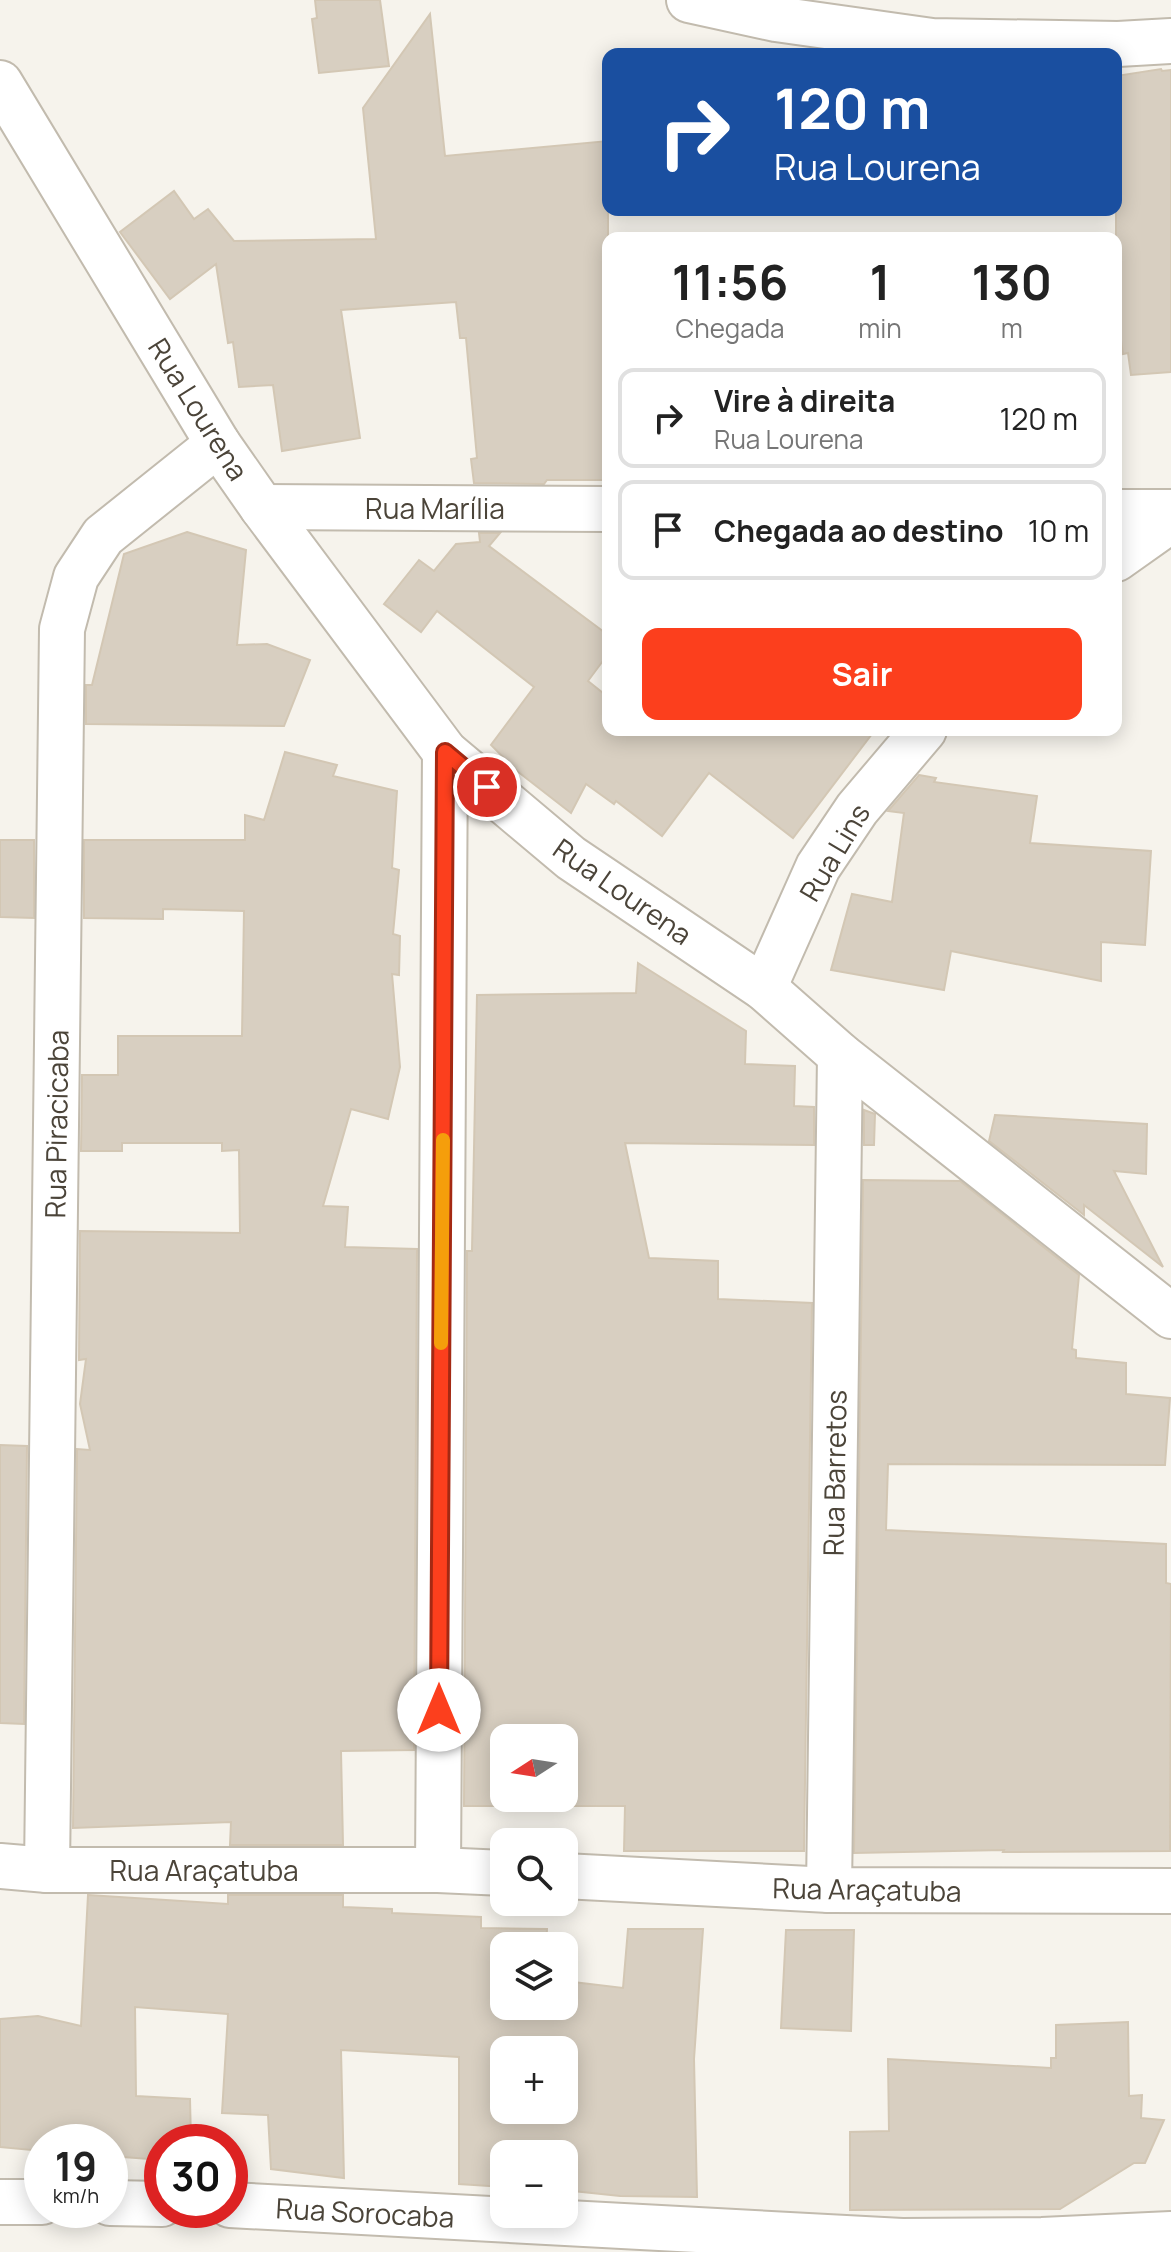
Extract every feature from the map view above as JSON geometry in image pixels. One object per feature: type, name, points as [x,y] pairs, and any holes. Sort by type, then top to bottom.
[{"type":"street","points":[[689,0],[776,19],[932,41],[1118,44],[1171,41]]},
{"type":"street","name":"Rua Lourena","points":[[0,83],[218,444],[445,752],[571,858],[764,988],[840,1055],[1170,1309]]},
{"type":"street","name":"Rua Piracicaba","points":[[47,1870],[62,629],[76,577],[103,536],[218,444]]},
{"type":"street","name":"Rua Marília","points":[[262,507],[602,509]]},
{"type":"street","points":[[1122,512],[1171,512]]},
{"type":"street","points":[[1122,555],[1171,520]]},
{"type":"street","name":"Rua Lins","points":[[764,988],[818,867],[857,809],[919,736]]},
{"type":"street","points":[[438,1870],[445,752]]},
{"type":"street","name":"Rua Barretos","points":[[829,1890],[840,1055]]},
{"type":"street","name":"Rua Araçatuba","points":[[0,1866],[47,1870],[490,1872]]},
{"type":"street","name":"Rua Araçatuba","points":[[578,1877],[829,1890],[1171,1891]]},
{"type":"street","points":[[0,2202],[24,2202]]},
{"type":"street","name":"Rua Sorocaba","points":[[248,2206],[902,2241],[1042,2240],[1171,2234]]},
{"type":"building","points":[[315,0],[380,0],[389,66],[319,73],[312,19],[317,18]]},
{"type":"building","points":[[430,14],[445,156],[602,142],[602,216],[608,216],[608,232],[602,232],[602,480],[547,480],[544,484],[474,483],[471,459],[477,458],[466,338],[460,338],[456,302],[341,310],[360,438],[282,451],[273,385],[239,387],[233,342],[228,343],[216,264],[170,299],[120,232],[174,191],[194,219],[208,209],[234,241],[376,239],[363,108]]},
{"type":"building","points":[[1171,70],[1171,372],[1131,375],[1128,353],[1123,354],[1122,232],[1116,232],[1116,216],[1122,216],[1122,75]]},
{"type":"building","points":[[187,532],[246,550],[237,645],[267,644],[310,660],[284,726],[86,724],[86,685],[92,685],[124,554]]},
{"type":"building","points":[[479,533],[500,533],[489,546],[602,631],[602,662],[588,681],[602,692],[602,736],[870,736],[793,838],[709,773],[662,836],[616,801],[614,804],[586,784],[571,813],[517,771],[491,745],[534,687],[437,611],[421,632],[384,604],[419,560],[434,571],[456,544],[480,542]]},
{"type":"building","points":[[285,752],[337,765],[333,776],[397,791],[392,868],[399,870],[393,934],[400,936],[399,975],[392,974],[400,1067],[388,1119],[351,1109],[323,1206],[348,1207],[345,1247],[417,1249],[414,1750],[341,1751],[343,1845],[230,1845],[231,1822],[73,1828],[77,1449],[90,1450],[80,1404],[86,1359],[79,1360],[80,1231],[240,1233],[239,1150],[222,1151],[222,1143],[122,1143],[122,1151],[81,1151],[82,1075],[118,1075],[118,1036],[242,1036],[244,911],[163,909],[163,919],[84,918],[84,840],[245,840],[245,815],[264,820]]},
{"type":"building","points":[[919,775],[936,778],[934,782],[1037,796],[1030,843],[1151,851],[1145,945],[1101,942],[1101,981],[951,951],[944,990],[831,970],[852,894],[892,902],[904,813],[888,811]]},
{"type":"building","points":[[0,840],[34,840],[34,918],[0,917]]},
{"type":"building","points":[[638,963],[746,1031],[745,1064],[795,1066],[794,1106],[814,1107],[814,1145],[625,1143],[649,1258],[718,1261],[718,1299],[812,1303],[804,1851],[624,1851],[625,1806],[578,1806],[578,1724],[490,1724],[490,1806],[464,1806],[467,1251],[472,1251],[477,995],[636,993]]},
{"type":"building","points":[[864,1110],[875,1114],[874,1145],[864,1145]]},
{"type":"building","points":[[995,1115],[1147,1124],[1146,1174],[1114,1171],[1163,1267],[1084,1205],[1084,1215],[989,1141]]},
{"type":"building","points":[[863,1180],[960,1181],[1079,1275],[1072,1349],[1076,1350],[1076,1358],[1126,1363],[1126,1394],[1170,1398],[1165,1465],[888,1464],[886,1530],[1166,1544],[1166,1583],[1171,1584],[1170,1851],[854,1853]]},
{"type":"building","points":[[0,1445],[27,1446],[24,1724],[0,1723]]},
{"type":"building","points":[[88,1895],[228,1904],[228,1895],[343,1895],[343,1907],[392,1909],[392,1913],[481,1917],[481,1928],[547,1929],[547,1932],[490,1932],[490,2020],[578,2020],[578,1983],[623,1988],[628,1929],[703,1929],[694,2059],[697,2197],[620,2196],[578,2192],[578,2140],[490,2140],[490,2186],[459,2184],[459,2057],[341,2050],[344,2178],[271,2169],[268,2115],[222,2113],[228,2014],[135,2007],[136,2096],[190,2099],[191,2124],[144,2124],[144,2159],[128,2157],[128,2124],[24,2124],[24,2149],[0,2147],[0,2019],[38,2016],[81,2026]]},
{"type":"building","points":[[786,1930],[854,1930],[851,2031],[781,2028]]},
{"type":"building","points":[[1128,2022],[1129,2096],[1142,2095],[1141,2118],[1164,2120],[1145,2163],[1134,2163],[1060,2209],[850,2210],[850,2132],[889,2131],[888,2059],[1051,2068],[1051,2058],[1056,2058],[1056,2025]]},
{"type":"slow traffic","points":[[441,1343],[443,1140]]},
{"type":"route","points":[[439,1710],[445,752],[487,787]]}]
